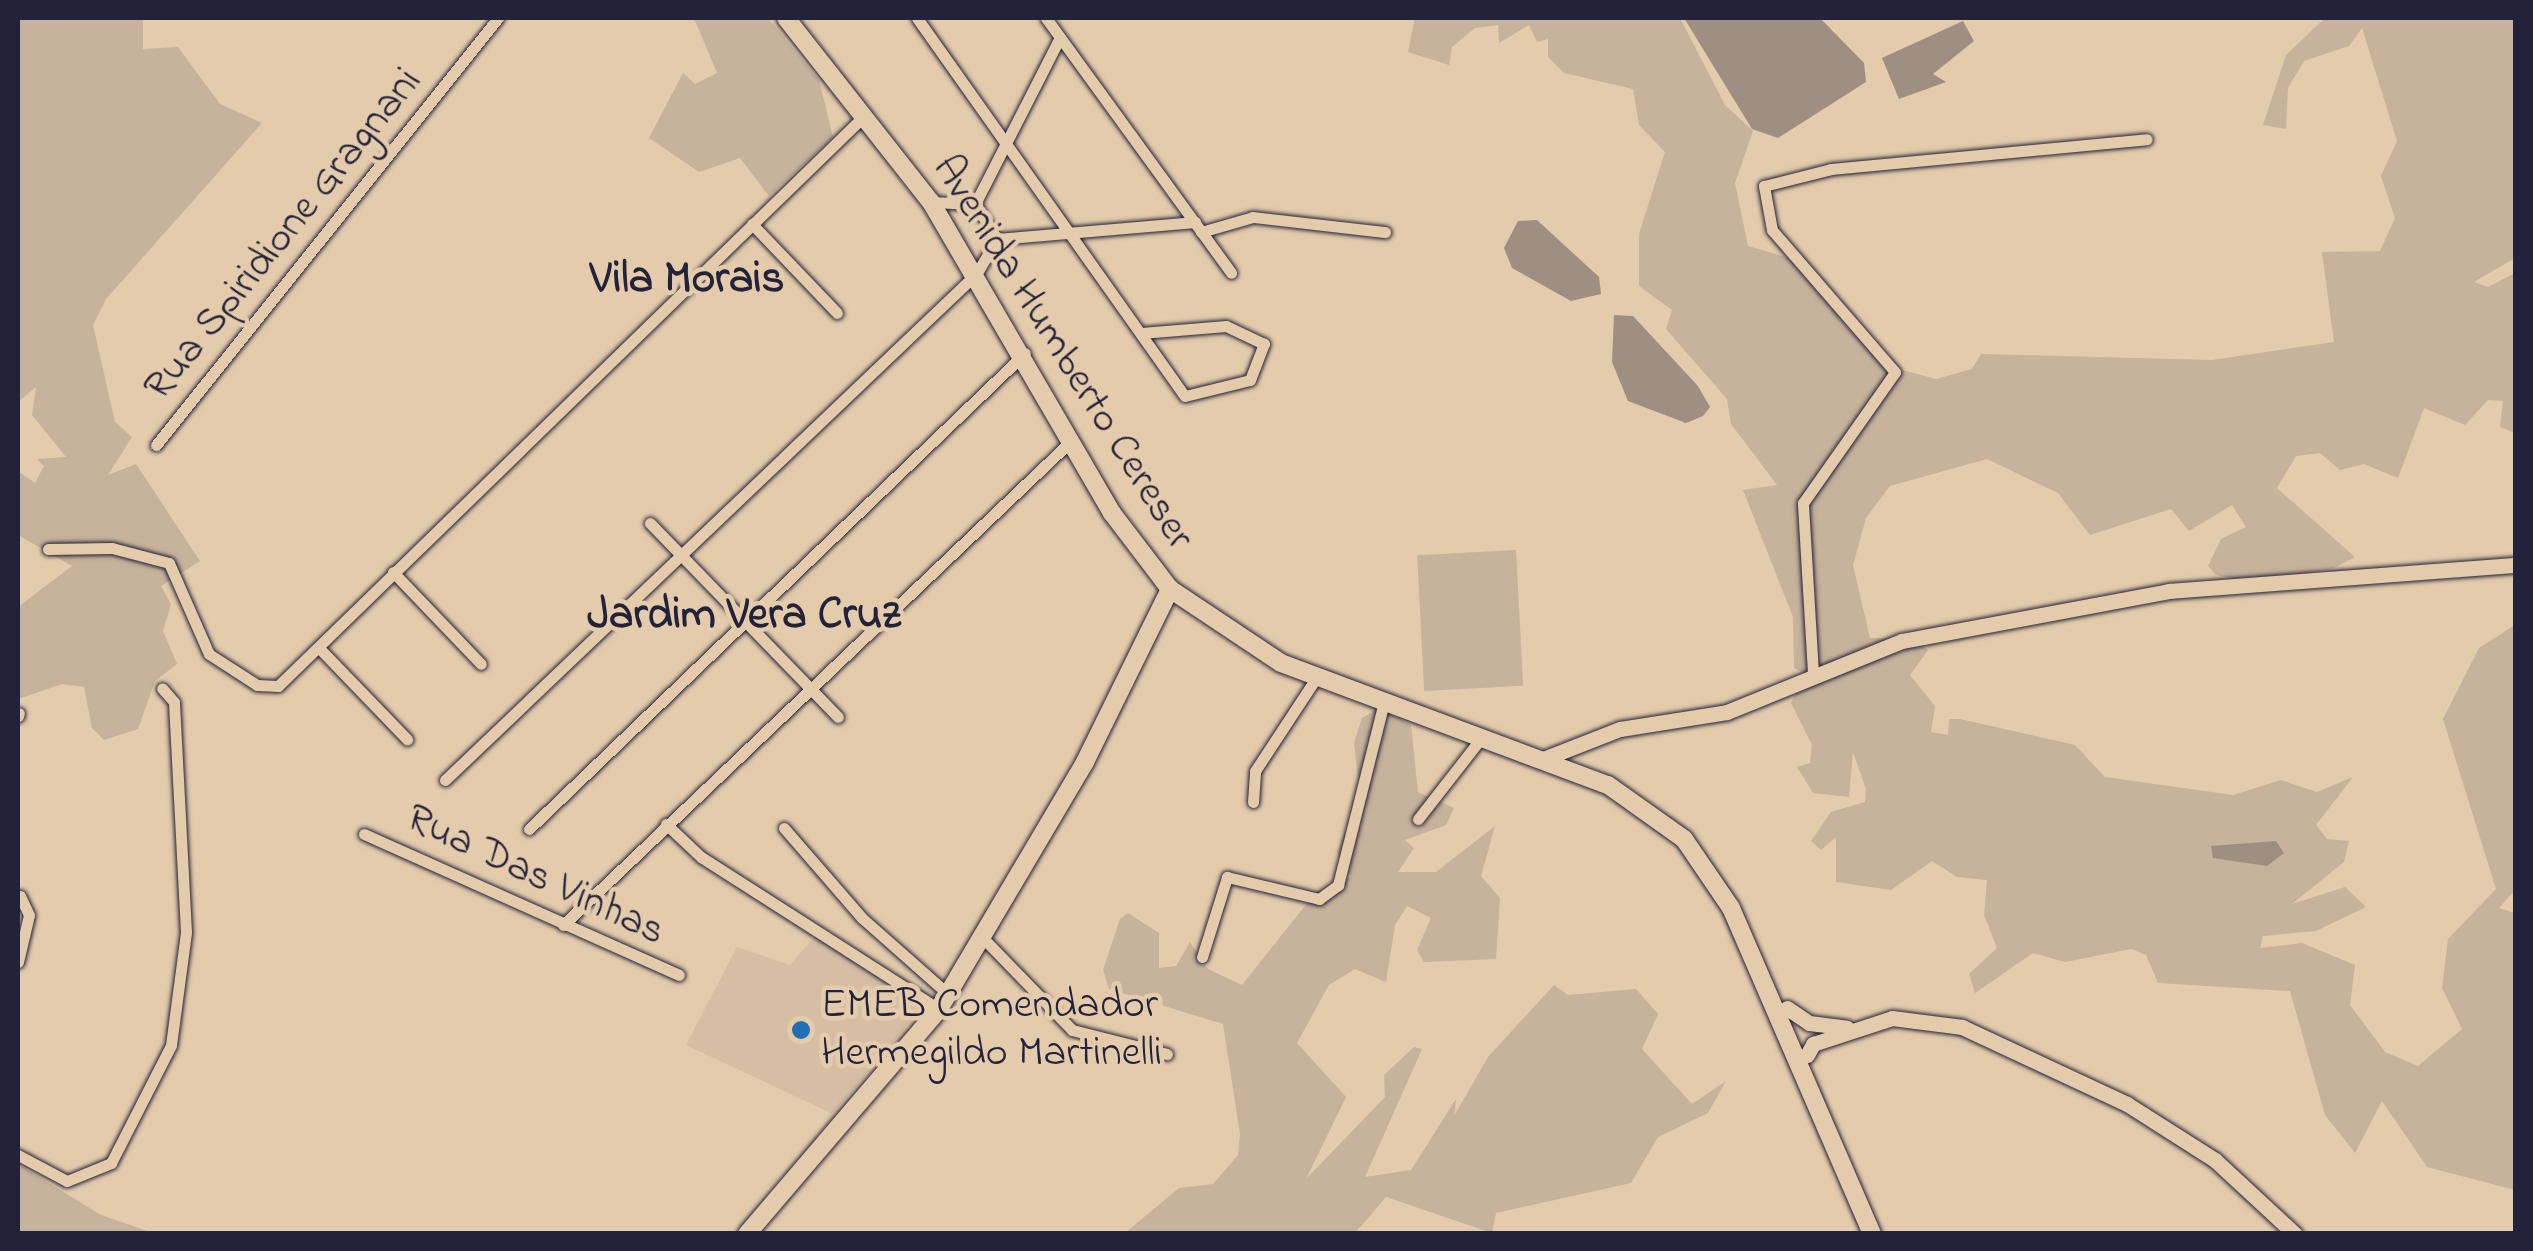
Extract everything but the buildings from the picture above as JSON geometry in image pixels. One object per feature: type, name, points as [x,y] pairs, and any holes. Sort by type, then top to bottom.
[{"type":"main road","name":"Avenida Humberto Cereser","points":[[786,18],[866,114],[931,202],[977,273],[1072,440],[1170,589],[1241,642],[1316,678],[1543,759],[1654,811],[1718,883],[1794,1034],[1872,1234]]},
{"type":"main road","points":[[747,1234],[943,1001],[1086,762],[1170,589]]},
{"type":"street","name":"Rua Spiridione Gragnani","points":[[156,446],[498,18]]},
{"type":"street","points":[[917,18],[1141,333],[1192,400],[1250,380],[1264,344],[1226,326],[1141,333]]},
{"type":"street","points":[[1046,18],[1231,273]]},
{"type":"street","points":[[975,204],[1004,136],[1060,37]]},
{"type":"street","points":[[48,549],[152,554],[176,572],[189,625],[208,654],[257,686],[288,676],[866,114]]},
{"type":"street","points":[[1813,673],[1803,503],[1895,372],[1772,230],[1764,186],[1831,170],[2146,139]]},
{"type":"street","points":[[931,202],[975,204]]},
{"type":"street","points":[[975,204],[997,239]]},
{"type":"street","points":[[997,239],[1069,231],[1198,227],[1253,217],[1386,232]]},
{"type":"street","points":[[752,224],[836,313]]},
{"type":"street","points":[[445,780],[977,273],[997,239]]},
{"type":"street","points":[[529,829],[1024,353]]},
{"type":"street","points":[[563,925],[1072,440]]},
{"type":"street","points":[[650,523],[838,717]]},
{"type":"street","points":[[1543,759],[1620,729],[1727,712],[1813,673],[1902,641],[2103,601],[2516,565]]},
{"type":"street","points":[[394,572],[481,664]]},
{"type":"street","points":[[320,648],[407,738]]},
{"type":"street","points":[[1253,802],[1256,770],[1316,678]]},
{"type":"street","points":[[18,1155],[66,1182],[111,1163],[171,1045],[186,932],[174,702],[162,688]]},
{"type":"street","points":[[1202,957],[1228,878],[1319,900],[1338,886],[1384,702]]},
{"type":"street","points":[[1418,820],[1482,737]]},
{"type":"street","points":[[666,824],[701,857],[943,1001]]},
{"type":"street","points":[[784,828],[862,918],[943,1001]]},
{"type":"street","name":"Rua Das Vinhas","points":[[364,834],[679,975]]},
{"type":"street","points":[[18,896],[29,915],[18,962]]},
{"type":"street","points":[[18,925],[23,943]]},
{"type":"street","points":[[982,937],[1072,1030],[1167,1054]]},
{"type":"street","points":[[1794,1034],[1932,1018],[2039,1060],[2214,1160],[2295,1234]]},
{"type":"street","points":[[1794,1034],[1809,1023],[1851,1029]]},
{"type":"shaded area","points":[[18,18],[143,18],[143,49],[178,47],[220,104],[262,123],[106,299],[93,325],[115,422],[132,437],[108,475],[136,464],[200,561],[161,586],[171,604],[163,631],[177,664],[155,681],[138,729],[104,740],[92,728],[84,687],[62,684],[18,699],[18,607],[72,566],[18,535],[18,471],[35,483],[44,466],[37,459],[66,457],[32,415],[36,387],[18,402]]},
{"type":"shaded area","points":[[694,18],[768,18],[819,80],[833,137],[769,196],[740,158],[699,172],[649,138],[683,73],[695,84],[717,73]]},
{"type":"shaded area","points":[[1415,18],[1680,18],[1725,105],[1753,131],[1735,183],[1748,246],[1789,258],[1843,302],[1861,336],[1902,370],[1936,379],[1972,369],[1981,354],[2212,360],[2334,342],[2322,252],[2380,251],[2395,218],[2381,176],[2397,141],[2362,28],[2349,46],[2304,61],[2288,88],[2286,129],[2263,125],[2286,55],[2325,18],[2515,18],[2515,258],[2474,282],[2488,287],[2515,273],[2515,433],[2500,427],[2503,401],[2488,400],[2465,425],[2424,408],[2398,478],[2364,464],[2340,470],[2320,453],[2296,456],[2277,488],[2355,557],[2332,569],[2247,582],[2216,575],[2208,566],[2221,539],[2246,527],[2232,505],[2189,531],[2171,509],[2090,535],[2058,493],[1987,459],[1890,486],[1866,518],[1853,565],[1870,638],[1914,639],[1928,650],[1910,675],[1935,706],[1931,732],[1948,735],[1949,719],[1960,719],[2075,745],[2105,777],[2233,795],[2281,780],[2317,792],[2353,777],[2316,825],[2327,839],[2349,841],[2344,862],[2292,904],[2345,887],[2366,907],[2316,931],[2263,936],[2260,948],[2302,943],[2355,965],[2350,1005],[2385,1052],[2418,1066],[2462,1029],[2442,988],[2448,939],[2496,889],[2443,719],[2479,648],[2515,625],[2515,890],[2499,908],[2515,913],[2515,1190],[2427,1167],[2382,1101],[2355,1153],[2325,1115],[2290,991],[2158,983],[2146,955],[2131,949],[2065,962],[2033,953],[1975,993],[1969,974],[1997,948],[1984,915],[1987,880],[1957,877],[1932,861],[1891,890],[1836,882],[1836,837],[1821,850],[1811,841],[1831,812],[1865,802],[1866,789],[1853,752],[1849,797],[1813,793],[1797,767],[1810,763],[1812,745],[1791,703],[1806,674],[1794,668],[1793,617],[1743,490],[1777,485],[1731,424],[1727,399],[1666,329],[1672,310],[1639,286],[1639,234],[1665,152],[1639,125],[1633,89],[1564,73],[1548,57],[1548,39],[1537,42],[1529,25],[1499,43],[1498,25],[1475,28],[1452,47],[1449,65],[1408,52]]},
{"type":"shaded area","points":[[1684,18],[1820,18],[1864,63],[1866,82],[1778,138],[1752,129]]},
{"type":"shaded area","points":[[1963,21],[1974,41],[1933,74],[1946,82],[1899,99],[1882,58]]},
{"type":"shaded area","points":[[1537,220],[1599,277],[1601,294],[1571,301],[1512,268],[1504,248],[1518,221]]},
{"type":"shaded area","points":[[1614,315],[1633,316],[1698,386],[1710,407],[1703,416],[1686,423],[1628,401],[1612,362]]},
{"type":"shaded area","points":[[1516,550],[1523,686],[1424,691],[1417,555]]},
{"type":"shaded area","points":[[1379,708],[1411,725],[1418,792],[1454,808],[1446,825],[1405,840],[1414,848],[1398,872],[1436,872],[1495,826],[1481,876],[1500,898],[1496,959],[1424,962],[1417,950],[1431,918],[1407,906],[1395,925],[1386,982],[1355,969],[1329,985],[1297,1043],[1346,1097],[1306,1179],[1385,1097],[1384,1075],[1414,1047],[1422,1049],[1365,1177],[1411,1170],[1456,1099],[1454,1116],[1488,1057],[1554,985],[1568,995],[1636,989],[1658,1014],[1642,1049],[1692,1104],[1726,1081],[1708,1113],[1658,1137],[1631,1183],[1496,1213],[1492,1233],[1386,1197],[1355,1233],[1125,1233],[1179,1188],[1213,1184],[1238,1155],[1240,1134],[1223,1024],[1109,989],[1103,970],[1120,919],[1128,913],[1159,933],[1159,968],[1176,966],[1190,942],[1208,969],[1242,985],[1316,892],[1351,877],[1337,852],[1360,793],[1354,743],[1362,718]]},
{"type":"shaded area","points":[[2276,841],[2284,853],[2267,866],[2213,858],[2211,846]]},
{"type":"shaded area","name":"EMEB Comendador Hermegildo Martinelli","points":[[816,935],[926,1003],[833,1114],[686,1045],[737,947],[790,965]]},
{"type":"shaded area","points":[[18,1164],[101,1215],[153,1233],[18,1233]]},
{"type":"place","name":"EMEB Comendador Hermegildo Martinelli","points":[[801,1030]]},
{"type":"district","name":"Vila Morais","points":[[687,281]]},
{"type":"district","name":"Jardim Vera Cruz","points":[[744,617]]}]
